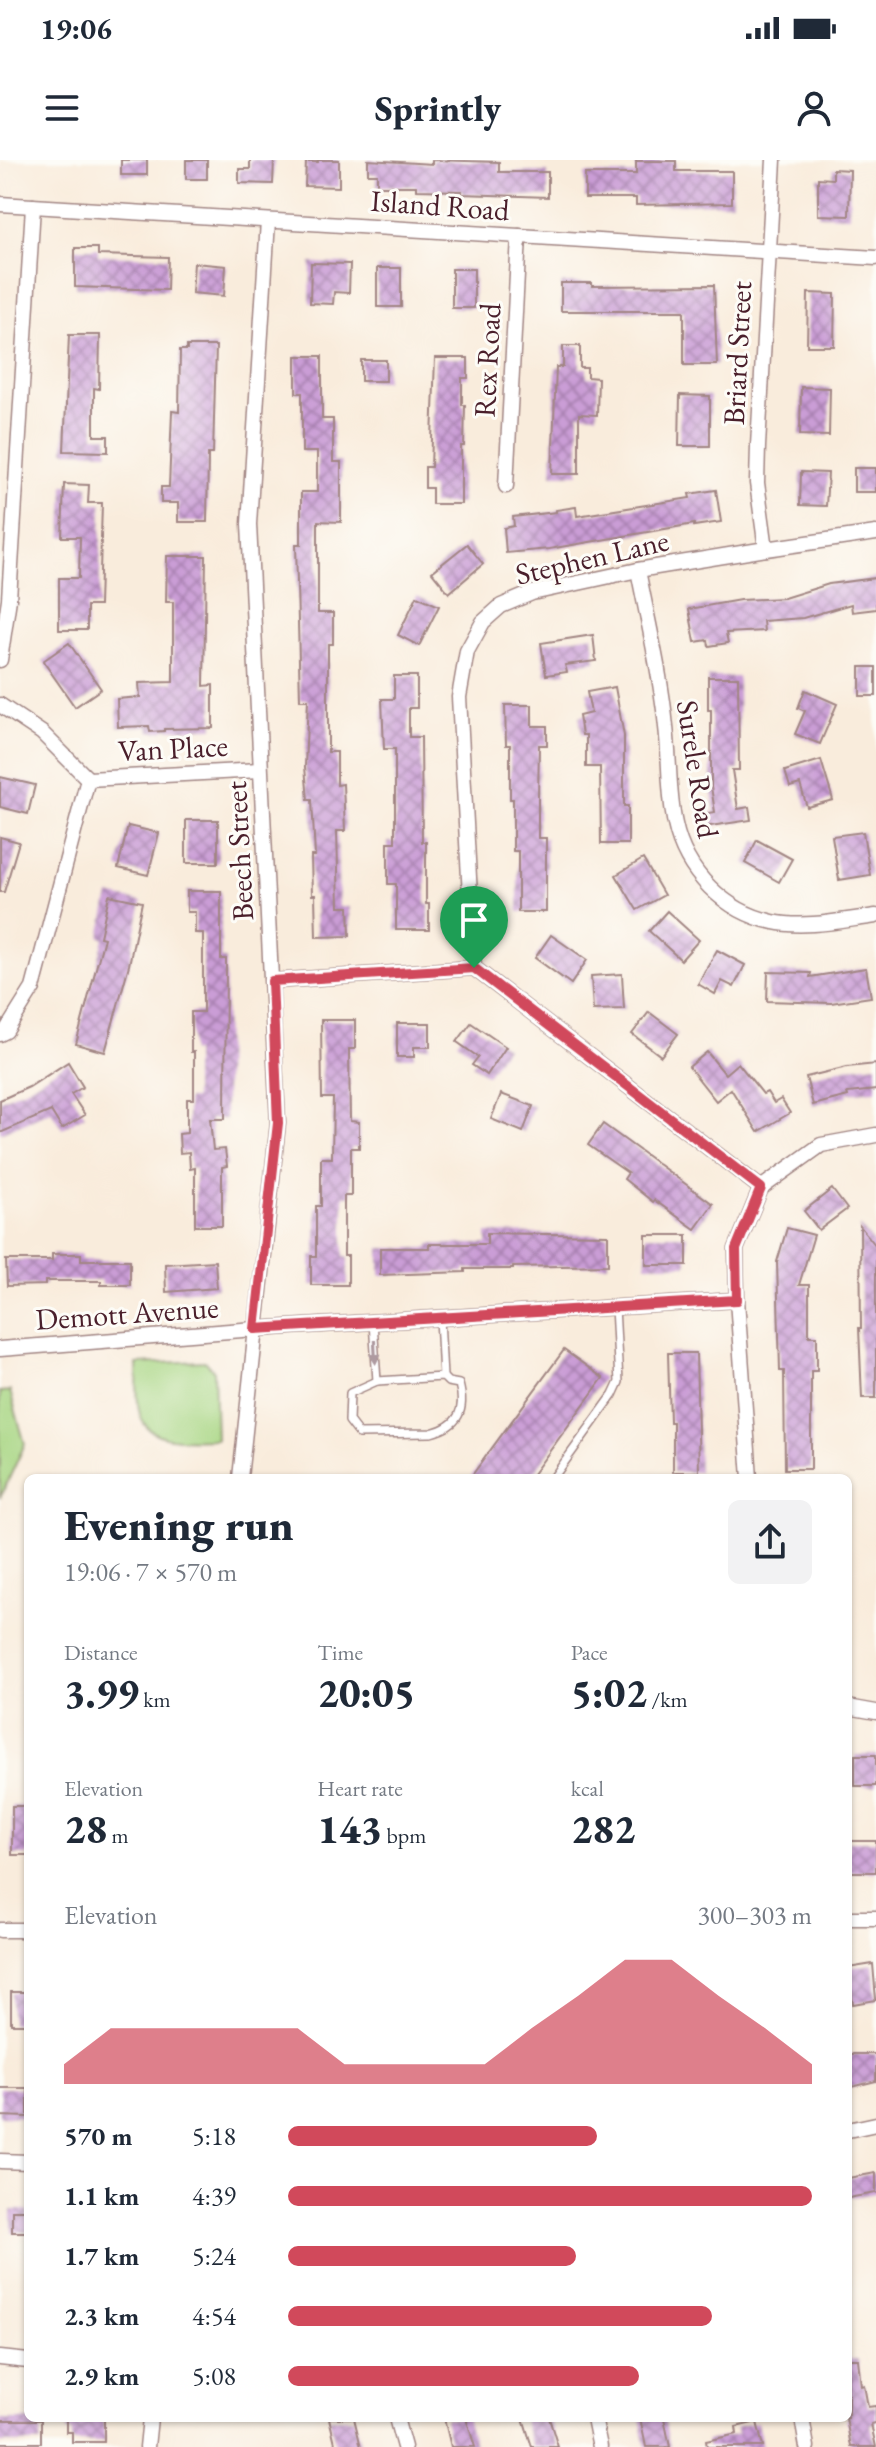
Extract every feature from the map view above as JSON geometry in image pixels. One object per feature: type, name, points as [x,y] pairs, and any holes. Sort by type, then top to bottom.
[{"type":"street","name":"Briard Street","points":[[766,549],[757,483],[774,160]]},
{"type":"street","name":"Island Road","points":[[0,204],[876,258]]},
{"type":"street","points":[[0,660],[9,599],[33,206]]},
{"type":"street","name":"Beech Street","points":[[240,1474],[278,1123],[249,524],[268,221]]},
{"type":"street","name":"Rex Road","points":[[506,486],[519,236]]},
{"type":"street","name":"Stephen Lane","points":[[474,968],[459,697],[467,651],[483,622],[501,606],[532,593],[638,570],[876,533]]},
{"type":"street","name":"Surele Road","points":[[638,570],[666,723],[675,824],[687,860],[711,889],[740,911],[774,923],[811,923],[876,916]]},
{"type":"street","points":[[0,705],[42,733],[88,779],[33,988],[6,1031],[0,1034]]},
{"type":"street","name":"Van Place","points":[[88,779],[260,770]]},
{"type":"street","points":[[272,981],[474,968],[761,1188]]},
{"type":"street","points":[[750,1474],[736,1249],[761,1188],[821,1145],[876,1135]]},
{"type":"street","name":"Demott Avenue","points":[[0,1349],[255,1329],[737,1300]]},
{"type":"street","points":[[852,1708],[876,1712]]},
{"type":"street","points":[[852,1918],[876,1918]]},
{"type":"street","points":[[0,1930],[24,1930]]},
{"type":"street","points":[[852,2129],[876,2124]]},
{"type":"street","points":[[0,2161],[24,2162]]},
{"type":"street","points":[[0,2358],[24,2361]]},
{"type":"street","points":[[147,2447],[150,2422]]},
{"type":"street","points":[[397,2422],[404,2447]]},
{"type":"street","points":[[595,2422],[600,2447]]},
{"type":"street","points":[[803,2422],[807,2447]]},
{"type":"lane","points":[[556,1474],[613,1395],[619,1382],[615,1307]]},
{"type":"lane","points":[[440,1318],[443,1377],[448,1382],[459,1384],[464,1401],[455,1422],[431,1433],[359,1434],[349,1421],[350,1393],[377,1381],[443,1377]]},
{"type":"lane","points":[[373,1322],[377,1381]]},
{"type":"green space","points":[[205,1361],[214,1371],[216,1439],[170,1438],[150,1430],[139,1410],[137,1364]]},
{"type":"green space","points":[[10,1391],[25,1444],[0,1498],[0,1392]]},
{"type":"building","points":[[121,160],[147,160],[147,175],[121,175]]},
{"type":"building","points":[[186,160],[207,160],[207,179],[186,179]]},
{"type":"building","points":[[250,160],[274,160],[273,184],[239,183],[239,169],[250,169]]},
{"type":"building","points":[[339,160],[339,187],[305,186],[306,162]]},
{"type":"building","points":[[368,160],[432,164],[432,160],[499,162],[499,172],[548,172],[548,197],[462,194],[462,191],[416,190],[416,186],[377,186],[377,174],[368,174]]},
{"type":"building","points":[[636,161],[676,161],[676,171],[732,171],[732,203],[636,205],[636,198],[585,198],[585,174],[636,174]]},
{"type":"building","points":[[833,169],[850,170],[849,216],[818,215],[818,178],[833,179]]},
{"type":"building","points":[[75,248],[98,248],[98,255],[168,257],[167,290],[75,287]]},
{"type":"building","points":[[194,263],[226,266],[224,296],[192,293]]},
{"type":"building","points":[[311,263],[350,264],[349,293],[334,292],[333,304],[310,303]]},
{"type":"building","points":[[377,268],[401,268],[401,307],[377,307]]},
{"type":"building","points":[[452,269],[474,269],[474,308],[452,308]]},
{"type":"building","points":[[561,283],[592,283],[592,286],[714,285],[717,365],[684,365],[684,311],[561,311]]},
{"type":"building","points":[[808,293],[835,294],[834,346],[807,346]]},
{"type":"building","points":[[69,335],[100,335],[99,389],[94,388],[94,436],[108,436],[108,452],[64,451]]},
{"type":"building","points":[[187,346],[216,346],[213,454],[208,454],[207,522],[178,522],[178,503],[161,503],[161,487],[169,487],[172,411],[179,412],[180,350],[187,350]]},
{"type":"building","points":[[563,346],[580,346],[580,368],[587,368],[587,377],[598,378],[597,415],[579,414],[579,474],[552,474],[556,367],[563,367]]},
{"type":"building","points":[[296,356],[322,356],[322,419],[333,419],[333,462],[341,462],[341,522],[318,521],[318,613],[333,613],[333,644],[328,644],[328,752],[337,752],[337,785],[343,784],[345,831],[337,831],[339,907],[349,907],[350,936],[316,937],[315,895],[312,895],[311,856],[315,856],[312,800],[308,800],[305,767],[308,700],[300,700],[296,544],[301,544],[301,492],[317,492],[317,452],[302,452],[302,393],[296,393]]},
{"type":"building","points":[[435,358],[468,358],[468,378],[462,378],[462,405],[465,405],[461,504],[432,504],[432,488],[425,488],[425,467],[431,467]]},
{"type":"building","points":[[361,360],[386,360],[386,381],[361,381]]},
{"type":"building","points":[[801,387],[830,388],[829,436],[800,435]]},
{"type":"building","points":[[680,395],[710,396],[710,446],[679,446]]},
{"type":"building","points":[[854,468],[876,468],[876,492],[854,492]]},
{"type":"building","points":[[801,472],[828,473],[826,506],[800,505]]},
{"type":"building","points":[[64,484],[89,485],[88,503],[102,503],[99,606],[87,606],[87,630],[59,630],[59,578],[79,578],[80,537],[62,537]]},
{"type":"building","points":[[716,490],[721,522],[506,553],[504,528],[514,526],[513,517],[576,507],[577,516],[690,498],[689,494]]},
{"type":"building","points":[[467,544],[483,564],[449,593],[432,572]]},
{"type":"building","points":[[167,556],[206,556],[204,686],[213,685],[213,728],[150,732],[149,726],[118,727],[117,699],[140,697],[139,683],[173,682],[173,602],[166,602]]},
{"type":"building","points":[[876,578],[876,609],[852,612],[851,604],[803,618],[763,621],[764,631],[726,633],[728,643],[709,646],[708,640],[695,642],[689,609],[740,600],[784,598],[829,584]]},
{"type":"building","points":[[417,596],[439,606],[419,646],[398,635]]},
{"type":"building","points":[[593,635],[596,661],[565,665],[567,672],[546,675],[541,643]]},
{"type":"building","points":[[69,643],[101,689],[75,707],[43,661]]},
{"type":"building","points":[[860,667],[876,667],[876,696],[860,696]]},
{"type":"building","points":[[394,676],[417,676],[417,708],[409,708],[409,737],[421,737],[422,842],[426,842],[429,930],[396,930],[396,884],[388,884],[388,842],[395,842],[395,749],[384,749],[382,699],[394,699]]},
{"type":"building","points":[[708,677],[738,677],[739,770],[732,770],[738,809],[749,807],[751,820],[703,827],[701,814],[715,812],[711,787]]},
{"type":"building","points":[[615,687],[624,736],[624,806],[628,806],[628,844],[601,844],[600,767],[586,767],[586,735],[582,735],[579,716],[591,713],[587,692]]},
{"type":"building","points":[[805,690],[837,704],[820,744],[795,734],[805,711],[798,708]]},
{"type":"building","points":[[505,705],[532,705],[532,726],[547,726],[547,745],[539,745],[538,799],[538,838],[546,838],[546,912],[518,912],[518,851],[513,851],[513,799],[510,799],[510,745],[506,745]]},
{"type":"building","points":[[821,760],[833,800],[807,807],[800,784],[790,787],[785,771]]},
{"type":"building","points":[[0,777],[35,785],[28,814],[0,807]]},
{"type":"building","points":[[186,820],[218,820],[218,863],[186,863]]},
{"type":"building","points":[[128,826],[159,833],[148,875],[118,868]]},
{"type":"building","points":[[863,832],[870,875],[839,880],[832,836]]},
{"type":"building","points":[[0,837],[19,842],[4,892],[0,892]]},
{"type":"building","points":[[757,840],[792,859],[779,882],[745,863]]},
{"type":"building","points":[[643,859],[664,895],[637,910],[616,875]]},
{"type":"building","points":[[187,891],[221,891],[221,959],[226,959],[225,1119],[210,1119],[213,1150],[225,1149],[227,1166],[222,1167],[222,1226],[195,1226],[195,1168],[190,1169],[189,1152],[180,1153],[179,1134],[187,1133],[187,1099],[194,1099],[191,1012],[203,1012],[203,933],[195,933],[195,912],[187,912]]},
{"type":"building","points":[[109,895],[142,902],[129,965],[105,1052],[76,1044],[104,938],[100,937]]},
{"type":"building","points":[[667,911],[699,940],[681,960],[649,931]]},
{"type":"building","points":[[551,935],[587,960],[571,984],[535,958]]},
{"type":"building","points":[[717,950],[745,965],[734,987],[722,981],[715,994],[698,984]]},
{"type":"building","points":[[866,968],[871,997],[831,1003],[767,1001],[768,972],[811,973],[810,977]]},
{"type":"building","points":[[622,974],[624,1009],[593,1010],[591,976]]},
{"type":"building","points":[[649,1012],[678,1034],[661,1056],[632,1034]]},
{"type":"building","points":[[321,1020],[355,1020],[355,1049],[349,1049],[350,1121],[359,1122],[359,1148],[351,1148],[351,1196],[344,1196],[344,1256],[348,1256],[348,1285],[311,1285],[311,1256],[316,1256],[316,1206],[321,1206],[321,1158],[332,1158],[333,1098],[322,1098]]},
{"type":"building","points":[[397,1023],[430,1023],[430,1047],[414,1047],[414,1057],[397,1057]]},
{"type":"building","points":[[471,1023],[506,1047],[487,1075],[472,1065],[478,1057],[457,1042]]},
{"type":"building","points":[[707,1052],[725,1074],[738,1063],[763,1094],[767,1092],[774,1103],[781,1099],[790,1113],[758,1132],[731,1089],[716,1101],[689,1067]]},
{"type":"building","points":[[68,1062],[83,1087],[71,1094],[85,1115],[62,1129],[51,1111],[0,1133],[0,1100],[29,1087]]},
{"type":"building","points":[[876,1064],[876,1090],[847,1093],[848,1096],[813,1105],[806,1077]]},
{"type":"building","points":[[501,1094],[533,1106],[523,1132],[491,1119]]},
{"type":"building","points":[[603,1124],[713,1204],[695,1229],[653,1202],[624,1179],[628,1173],[588,1145]]},
{"type":"building","points":[[832,1189],[847,1209],[819,1230],[804,1211]]},
{"type":"building","points":[[860,1226],[876,1246],[876,1398],[862,1398]]},
{"type":"building","points":[[787,1228],[814,1235],[799,1285],[809,1285],[809,1336],[817,1336],[817,1371],[811,1371],[811,1469],[785,1469],[784,1371],[780,1371],[777,1262]]},
{"type":"building","points":[[487,1233],[608,1235],[608,1265],[380,1275],[380,1248],[487,1244]]},
{"type":"building","points":[[646,1235],[687,1235],[687,1265],[646,1265]]},
{"type":"building","points":[[52,1254],[81,1254],[81,1260],[130,1260],[130,1285],[101,1285],[101,1281],[45,1281],[45,1285],[7,1286],[6,1260],[52,1260]]},
{"type":"building","points":[[215,1261],[217,1288],[166,1292],[165,1264]]},
{"type":"building","points":[[564,1350],[603,1378],[533,1474],[473,1474]]},
{"type":"building","points":[[668,1353],[696,1353],[699,1472],[673,1472]]},
{"type":"building","points":[[855,1755],[876,1755],[876,1786],[855,1786]]},
{"type":"building","points":[[12,1806],[24,1806],[24,1855],[12,1855]]},
{"type":"building","points":[[852,1841],[876,1841],[876,1872],[852,1872]]},
{"type":"building","points":[[873,1964],[876,2000],[853,2004],[852,1967]]},
{"type":"building","points":[[11,1992],[24,1992],[24,2024],[11,2024]]},
{"type":"building","points":[[852,2054],[876,2054],[876,2081],[852,2087]]},
{"type":"building","points":[[0,2088],[24,2088],[24,2117],[0,2116]]},
{"type":"building","points":[[876,2173],[876,2193],[852,2197],[852,2177]]},
{"type":"building","points":[[12,2210],[24,2210],[24,2232],[12,2232]]},
{"type":"building","points":[[852,2359],[858,2359],[861,2386],[864,2385],[868,2407],[876,2406],[876,2423],[871,2424],[876,2447],[851,2447],[847,2422],[852,2422]]},
{"type":"building","points":[[0,2420],[41,2422],[41,2443],[0,2443]]},
{"type":"building","points":[[66,2422],[104,2422],[104,2442],[72,2442],[72,2432],[66,2432]]},
{"type":"building","points":[[330,2422],[355,2422],[361,2447],[336,2447]]},
{"type":"building","points":[[445,2422],[467,2422],[475,2447],[451,2447]]},
{"type":"building","points":[[524,2422],[550,2422],[558,2447],[532,2447]]},
{"type":"building","points":[[641,2422],[665,2422],[670,2447],[646,2447]]},
{"type":"building","points":[[757,2422],[763,2447],[707,2447],[706,2441],[737,2434],[736,2427]]},
{"type":"route","points":[[474,968],[761,1188],[736,1249],[737,1300],[255,1329],[278,1123],[272,981],[474,968]]}]
